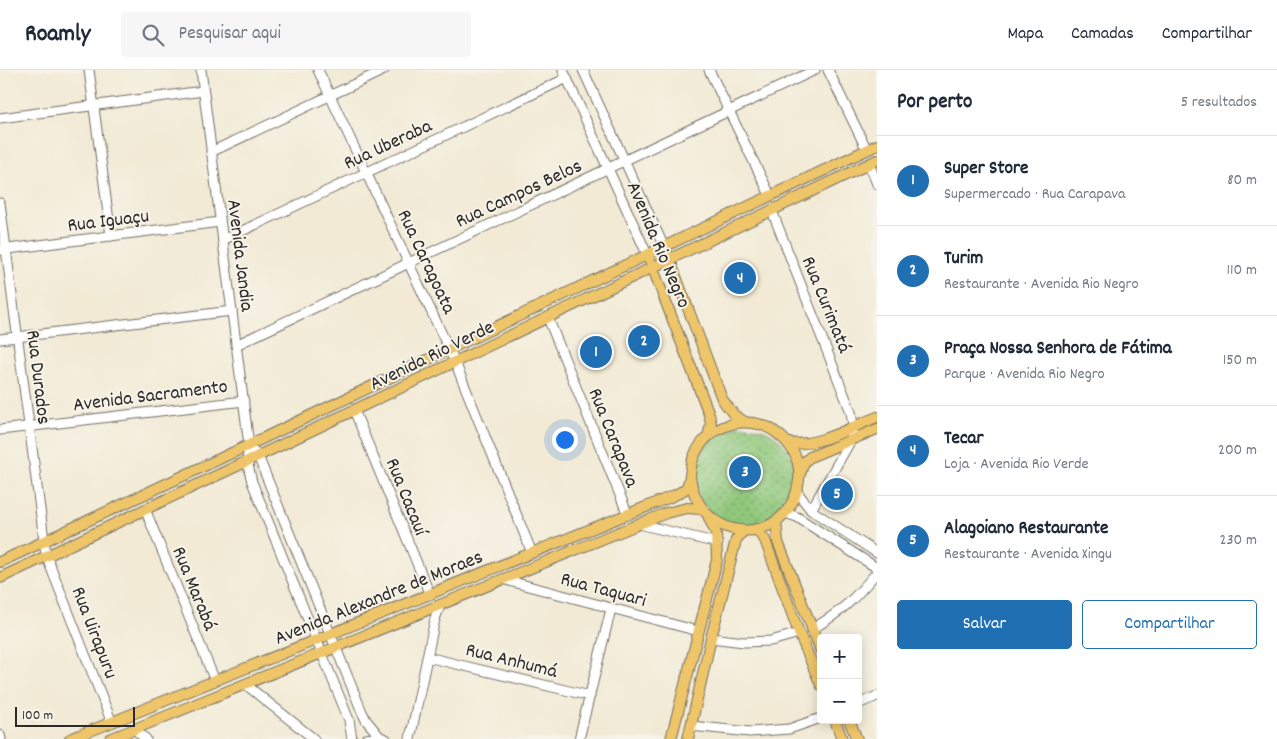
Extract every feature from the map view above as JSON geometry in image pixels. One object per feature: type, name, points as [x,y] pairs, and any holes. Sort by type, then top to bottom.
[{"type":"main road","name":"Avenida Rio Verde","points":[[0,562],[249,446],[877,145]]},
{"type":"main road","name":"Avenida Rio Verde","points":[[0,578],[873,162]]},
{"type":"main road","name":"Avenida Rio Negro","points":[[664,246],[722,399],[734,415],[744,422]]},
{"type":"main road","name":"Avenida Rio Negro","points":[[647,254],[709,414],[711,424],[708,436]]},
{"type":"main road","points":[[788,444],[798,445],[815,442],[877,417]]},
{"type":"main road","points":[[671,739],[717,560],[718,544],[716,533],[694,494],[690,476],[692,461],[708,436],[719,429],[731,424],[744,422],[761,424],[776,432],[788,444],[794,453],[800,474]]},
{"type":"main road","points":[[704,512],[718,523],[743,531],[756,529],[776,521],[792,503],[797,492],[804,462],[810,457],[877,429]]},
{"type":"main road","name":"Avenida Alexandre de Moraes","points":[[70,739],[673,496],[686,488],[690,476]]},
{"type":"main road","name":"Avenida Alexandre de Moraes","points":[[110,739],[666,513],[687,508],[704,512]]},
{"type":"main road","points":[[776,521],[778,542],[817,641]]},
{"type":"main road","points":[[756,529],[765,540],[799,634],[818,679]]},
{"type":"main road","points":[[688,739],[736,540],[743,531]]},
{"type":"main road","points":[[836,724],[842,739]]},
{"type":"main road","points":[[850,724],[856,739]]},
{"type":"street","points":[[89,70],[111,236]]},
{"type":"street","name":"Avenida Jandia","points":[[201,70],[244,401],[249,446],[247,461],[252,482],[349,720],[352,739]]},
{"type":"street","name":"Rua Caragoata","points":[[318,70],[450,349],[532,553]]},
{"type":"street","points":[[211,152],[384,70]]},
{"type":"street","name":"Avenida Rio Negro","points":[[583,70],[664,246]]},
{"type":"street","points":[[709,70],[770,195]]},
{"type":"street","name":"Rua Campos Belos","points":[[236,345],[815,70]]},
{"type":"street","points":[[828,70],[867,150]]},
{"type":"street","name":"Avenida Rio Negro","points":[[565,74],[647,254]]},
{"type":"street","name":"Rua Uberaba","points":[[223,240],[367,172],[565,74]]},
{"type":"street","points":[[0,118],[203,91]]},
{"type":"street","points":[[873,162],[877,184]]},
{"type":"street","name":"Rua Durados","points":[[0,203],[3,250],[46,540],[46,555]]},
{"type":"street","name":"Rua Curimatá","points":[[772,211],[851,412],[852,440]]},
{"type":"street","name":"Rua Iguaçu","points":[[3,250],[220,222]]},
{"type":"street","points":[[0,339],[232,311]]},
{"type":"street","name":"Rua Carapava","points":[[548,318],[628,515]]},
{"type":"street","name":"Avenida Sacramento","points":[[0,430],[244,401]]},
{"type":"street","name":"Rua Cacauí","points":[[354,410],[430,595]]},
{"type":"street","points":[[811,510],[852,440]]},
{"type":"street","points":[[249,446],[258,456],[362,712],[383,737]]},
{"type":"street","points":[[797,492],[811,510],[877,554]]},
{"type":"street","name":"Rua Marabá","points":[[145,508],[215,681]]},
{"type":"street","points":[[785,513],[796,517],[877,570],[856,598],[832,618],[812,629]]},
{"type":"street","points":[[639,524],[718,544]]},
{"type":"street","name":"Rua Uirapuru","points":[[46,555],[112,723]]},
{"type":"street","name":"Rua Taquari","points":[[502,579],[698,631]]},
{"type":"street","points":[[410,739],[435,619],[440,606]]},
{"type":"street","points":[[580,739],[611,609]]},
{"type":"street","points":[[711,638],[744,642],[771,641],[799,634]]},
{"type":"street","name":"Rua Anhumá","points":[[427,657],[590,696]]},
{"type":"street","points":[[245,684],[314,739]]},
{"type":"street","points":[[862,702],[877,696]]},
{"type":"street","points":[[691,726],[750,735],[789,729],[817,719]]},
{"type":"street","points":[[134,729],[146,739]]},
{"type":"street","points":[[0,735],[2,739]]},
{"type":"street","points":[[366,739],[383,737],[397,739]]},
{"type":"green space","points":[[745,426],[764,430],[780,441],[791,457],[795,476],[791,495],[780,511],[764,522],[745,526],[726,522],[710,511],[699,495],[695,476],[699,457],[710,441],[726,430]]},
{"type":"place","name":"Tecar","points":[[740,278]]},
{"type":"place","name":"Turim","points":[[644,341]]},
{"type":"place","name":"Super Store","points":[[596,352]]},
{"type":"place","name":"Praça Nossa Senhora de Fátima","points":[[745,472]]},
{"type":"place","name":"Alagoiano Restaurante","points":[[837,494]]}]
